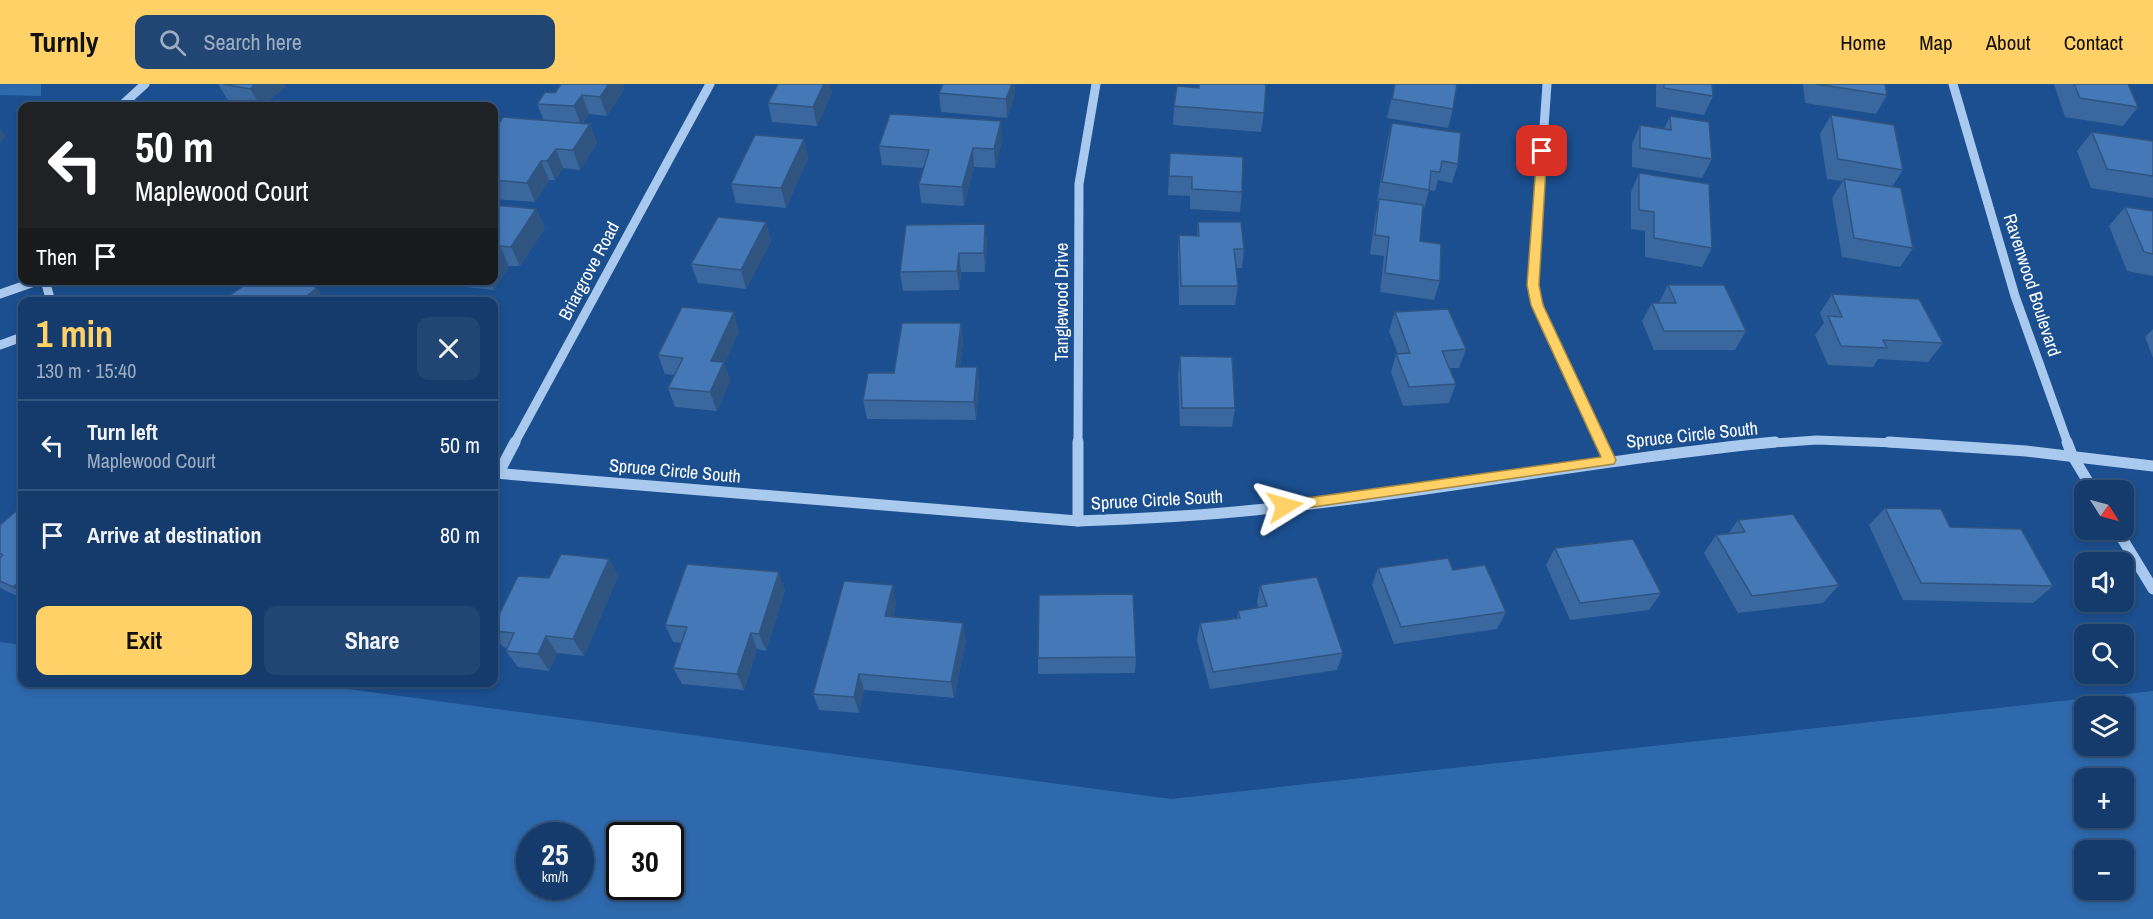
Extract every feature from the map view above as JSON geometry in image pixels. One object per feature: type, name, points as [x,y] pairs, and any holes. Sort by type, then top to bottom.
[{"type":"street","points":[[125,102],[145,84]]},
{"type":"street","name":"Briargrove Road","points":[[498,469],[710,84]]},
{"type":"street","name":"Tanglewood Drive","points":[[1078,521],[1079,184],[1096,84]]},
{"type":"street","points":[[1547,84],[1533,285],[1546,328],[1609,460]]},
{"type":"street","name":"Ravenwood Boulevard","points":[[1953,84],[2015,296],[2072,455],[2087,480]]},
{"type":"street","points":[[0,294],[26,285]]},
{"type":"street","points":[[0,345],[18,338]]},
{"type":"street","name":"Spruce Circle South","points":[[498,473],[1078,521],[1144,520],[1238,513],[1609,460],[1794,441],[1931,444],[2072,455],[2153,466]]},
{"type":"street","points":[[2123,540],[2153,590]]},
{"type":"shaded area","points":[[0,84],[41,84],[41,96],[0,95]]},
{"type":"shaded area","points":[[0,642],[18,644],[18,687],[333,687],[1171,799],[2074,700],[2074,756],[2134,756],[2134,696],[2108,696],[2153,691],[2153,919],[0,919]]},
{"type":"building","points":[[223,84],[255,84],[250,89]]},
{"type":"building","points":[[561,84],[609,84],[600,97],[582,95],[574,106],[537,104],[545,92],[555,93]]},
{"type":"building","points":[[778,84],[824,84],[813,107],[768,103]]},
{"type":"building","points":[[943,84],[1012,84],[1006,99],[939,93]]},
{"type":"building","points":[[1199,84],[1266,84],[1264,113],[1174,106],[1177,86],[1199,88]]},
{"type":"building","points":[[1395,84],[1457,84],[1453,109],[1392,99]]},
{"type":"building","points":[[1664,84],[1712,84],[1713,96],[1664,88]]},
{"type":"building","points":[[1816,84],[1885,84],[1887,95]]},
{"type":"building","points":[[2074,84],[2128,84],[2138,107],[2080,98]]},
{"type":"building","points":[[890,114],[1001,121],[994,149],[973,148],[962,187],[919,184],[929,150],[879,146]]},
{"type":"building","points":[[1831,115],[1894,125],[1903,170],[1838,159]]},
{"type":"building","points":[[1670,116],[1709,122],[1712,159],[1640,148],[1640,125],[1671,130]]},
{"type":"building","points":[[503,117],[590,124],[573,150],[556,149],[547,161],[541,161],[527,183],[498,180],[498,124]]},
{"type":"building","points":[[1392,123],[1461,133],[1458,164],[1442,161],[1440,172],[1431,171],[1429,190],[1382,182]]},
{"type":"building","points":[[2092,132],[2153,141],[2153,176],[2107,169]]},
{"type":"building","points":[[755,135],[804,139],[781,188],[731,184]]},
{"type":"building","points":[[1170,153],[1243,157],[1242,192],[1192,189],[1192,177],[1169,176]]},
{"type":"building","points":[[1639,173],[1709,184],[1712,248],[1654,238],[1654,212],[1639,210]]},
{"type":"building","points":[[1844,179],[1901,188],[1913,248],[1854,238]]},
{"type":"building","points":[[1379,199],[1423,205],[1420,241],[1441,244],[1440,281],[1385,273],[1389,237],[1375,235]]},
{"type":"building","points":[[498,205],[536,209],[511,247],[500,246],[498,249]]},
{"type":"building","points":[[2125,207],[2153,211],[2153,254],[2144,252]]},
{"type":"building","points":[[718,217],[766,222],[741,270],[691,264]]},
{"type":"building","points":[[1198,222],[1241,222],[1244,249],[1234,249],[1238,286],[1181,286],[1179,235],[1199,236]]},
{"type":"building","points":[[985,224],[984,253],[959,253],[957,271],[900,272],[906,225]]},
{"type":"building","points":[[245,285],[311,285],[317,288],[305,297],[227,297]]},
{"type":"building","points":[[1668,285],[1724,285],[1746,331],[1664,331],[1652,303],[1676,303]]},
{"type":"building","points":[[1832,294],[1919,299],[1943,343],[1883,340],[1887,348],[1841,346],[1828,316],[1842,317]]},
{"type":"building","points":[[682,307],[734,312],[711,361],[724,362],[710,392],[668,388],[683,358],[658,355]]},
{"type":"building","points":[[1448,309],[1466,349],[1442,351],[1456,384],[1409,387],[1396,354],[1410,353],[1395,312]]},
{"type":"building","points":[[902,323],[961,323],[956,367],[977,367],[974,402],[863,400],[868,373],[894,373]]},
{"type":"building","points":[[1180,356],[1232,357],[1235,408],[1182,408]]},
{"type":"building","points":[[1885,508],[1941,509],[1950,527],[2021,529],[2053,586],[1921,583]]},
{"type":"building","points":[[18,509],[18,583],[13,587],[0,581],[0,558],[3,555],[0,553],[0,525]]},
{"type":"building","points":[[1793,514],[1839,585],[1752,596],[1716,535],[1745,532],[1738,520]]},
{"type":"building","points":[[1633,539],[1661,593],[1580,603],[1555,548]]},
{"type":"building","points":[[561,554],[609,559],[573,639],[546,636],[538,654],[506,651],[514,633],[498,631],[498,617],[518,576],[549,578]]},
{"type":"building","points":[[1448,558],[1453,570],[1485,565],[1506,612],[1401,627],[1378,568]]},
{"type":"building","points":[[687,564],[779,572],[759,634],[751,633],[737,674],[673,668],[687,627],[665,625]]},
{"type":"building","points":[[1317,577],[1343,653],[1213,672],[1200,623],[1240,618],[1238,611],[1267,606],[1260,585]]},
{"type":"building","points":[[844,581],[893,585],[885,616],[963,623],[951,682],[859,674],[854,697],[813,694]]},
{"type":"building","points":[[1133,594],[1136,657],[1038,658],[1039,595]]},
{"type":"route","points":[[1285,506],[1609,460],[1537,305],[1533,285],[1542,151]]}]
